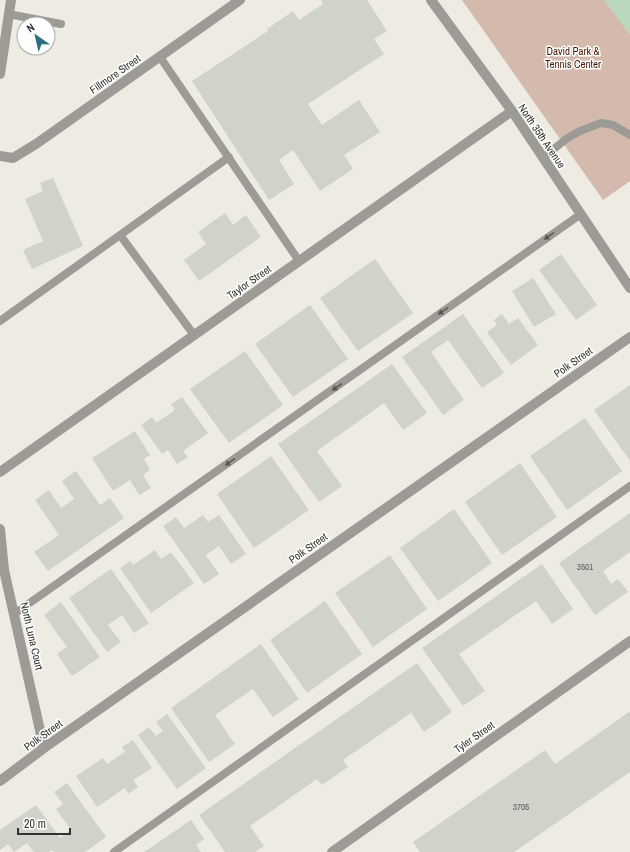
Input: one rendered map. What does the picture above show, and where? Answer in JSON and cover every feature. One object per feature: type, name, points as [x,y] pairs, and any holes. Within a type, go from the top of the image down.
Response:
[{"type":"street","points":[[0,74],[11,0]]},
{"type":"street","name":"Fillmore Street","points":[[0,156],[13,158],[36,144],[240,0]]},
{"type":"street","name":"North 35th Avenue","points":[[431,0],[512,111],[630,288]]},
{"type":"street","name":"Taylor Street","points":[[0,472],[512,111]]},
{"type":"street","name":"Polk Street","points":[[0,781],[44,748],[630,337]]},
{"type":"street","name":"North Luna Court","points":[[0,529],[4,570],[44,748]]},
{"type":"street","name":"Tyler Street","points":[[332,852],[630,642]]},
{"type":"lane","points":[[8,14],[61,24]]},
{"type":"lane","points":[[160,57],[299,261]]},
{"type":"lane","points":[[543,158],[566,139],[580,131],[601,123],[613,125],[630,135]]},
{"type":"lane","points":[[0,321],[229,157]]},
{"type":"lane","points":[[14,614],[581,214]]},
{"type":"lane","points":[[120,234],[194,335]]},
{"type":"lane","points":[[114,852],[630,486]]},
{"type":"green space","name":"David Park & Tennis Center","points":[[462,0],[630,0],[630,181],[603,200]]},
{"type":"shaded area","points":[[604,0],[630,0],[630,35]]},
{"type":"building","points":[[321,0],[367,0],[387,31],[374,39],[384,54],[308,104],[322,125],[359,100],[380,132],[344,155],[353,169],[320,191],[293,150],[279,160],[294,184],[269,200],[192,81],[268,31],[267,29],[293,11],[299,20],[323,4]]},
{"type":"building","points":[[53,178],[83,246],[32,269],[23,250],[43,241],[25,199],[43,191],[40,183]]},
{"type":"building","points":[[225,213],[233,225],[246,215],[261,237],[199,281],[184,260],[206,244],[198,232]]},
{"type":"building","points":[[561,254],[597,305],[576,320],[539,270]]},
{"type":"building","points":[[375,259],[413,313],[358,351],[320,298]]},
{"type":"building","points":[[533,278],[556,314],[534,327],[512,291]]},
{"type":"building","points":[[310,305],[348,359],[293,397],[255,344]]},
{"type":"building","points":[[463,314],[504,373],[482,388],[448,340],[431,352],[464,400],[443,415],[402,357]]},
{"type":"building","points":[[502,314],[509,324],[518,318],[538,345],[511,365],[487,332],[497,325],[494,320]]},
{"type":"building","points":[[245,351],[283,405],[229,443],[190,389]]},
{"type":"building","points":[[392,364],[427,413],[403,430],[384,403],[317,451],[342,486],[319,502],[278,444]]},
{"type":"building","points":[[630,385],[630,461],[594,410]]},
{"type":"building","points":[[182,397],[208,433],[183,451],[188,457],[177,464],[168,450],[162,454],[141,425],[152,417],[156,423],[175,410],[171,404]]},
{"type":"building","points":[[585,418],[622,471],[567,510],[530,456]]},
{"type":"building","points":[[135,431],[150,455],[144,459],[150,470],[143,475],[151,488],[139,495],[130,480],[113,491],[92,458]]},
{"type":"building","points":[[271,456],[309,510],[254,548],[217,494]]},
{"type":"building","points":[[520,463],[557,517],[502,555],[465,502]]},
{"type":"building","points":[[76,471],[100,505],[110,498],[124,518],[48,571],[34,552],[59,535],[35,500],[49,490],[61,508],[74,499],[62,481]]},
{"type":"building","points":[[454,509],[492,563],[438,601],[400,548]]},
{"type":"building","points":[[630,513],[630,552],[603,571],[611,584],[618,579],[628,592],[595,615],[559,563]]},
{"type":"building","points":[[203,515],[208,522],[219,515],[246,554],[231,564],[219,546],[206,555],[219,574],[204,584],[163,526],[176,517],[184,528]]},
{"type":"building","points":[[155,550],[161,559],[171,552],[194,583],[151,613],[120,568],[130,561],[133,565]]},
{"type":"building","points":[[390,555],[427,609],[373,647],[335,593]]},
{"type":"building","points":[[542,564],[573,609],[552,624],[536,601],[459,654],[485,691],[463,706],[422,648]]},
{"type":"building","points":[[111,569],[149,623],[134,633],[122,615],[108,625],[121,642],[107,652],[69,598]]},
{"type":"building","points":[[325,601],[362,654],[307,693],[270,640]]},
{"type":"building","points":[[61,602],[100,657],[72,676],[57,654],[67,647],[44,615]]},
{"type":"building","points":[[261,644],[299,699],[273,717],[253,689],[215,715],[235,744],[209,762],[171,708]]},
{"type":"building","points":[[417,663],[452,712],[424,732],[411,713],[343,760],[348,767],[322,785],[317,779],[250,826],[264,846],[255,852],[225,852],[199,815]]},
{"type":"building","points":[[629,712],[630,772],[514,852],[420,852],[413,842],[545,750],[555,764]]},
{"type":"building","points":[[167,714],[206,768],[177,789],[138,735],[149,727],[156,736],[163,731],[156,722]]},
{"type":"building","points":[[133,740],[152,768],[133,780],[138,787],[128,794],[125,788],[97,807],[76,776],[103,758],[107,764],[125,752],[122,747]]},
{"type":"building","points":[[67,783],[106,837],[85,852],[54,852],[52,850],[49,852],[34,852],[27,843],[14,852],[8,844],[0,850],[0,830],[36,805],[60,838],[71,830],[56,809],[63,804],[54,792]]},
{"type":"building","points":[[191,820],[204,839],[196,845],[201,852],[144,852]]}]
